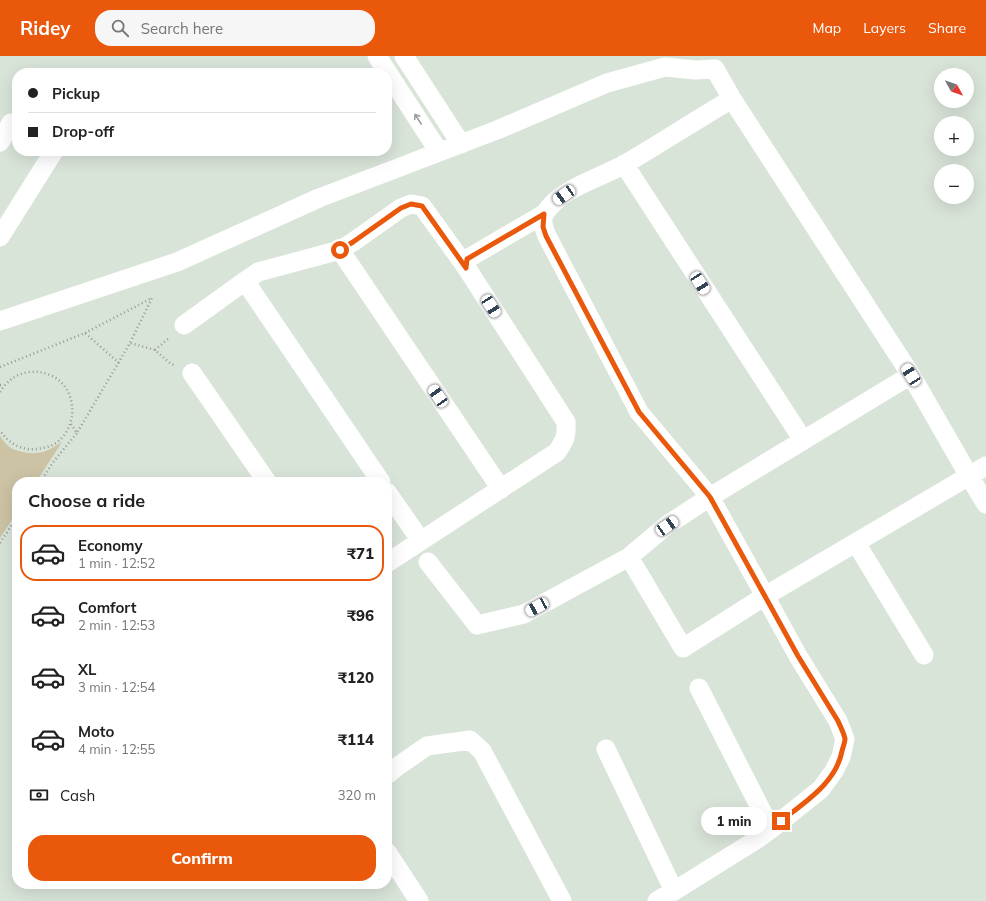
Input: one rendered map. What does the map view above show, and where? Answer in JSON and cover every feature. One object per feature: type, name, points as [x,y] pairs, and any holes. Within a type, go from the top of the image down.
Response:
[{"type":"street","points":[[377,56],[385,68]]},
{"type":"street","points":[[404,56],[461,144]]},
{"type":"street","points":[[697,56],[715,69],[732,98],[911,375],[986,504]]},
{"type":"street","points":[[0,321],[177,262],[319,198],[497,130],[607,83],[665,67],[695,70],[715,69]]},
{"type":"street","points":[[392,79],[439,152]]},
{"type":"street","points":[[466,268],[467,259],[544,214],[554,202],[575,188],[624,164],[732,98]]},
{"type":"street","points":[[0,142],[11,123]]},
{"type":"street","points":[[0,237],[51,156]]},
{"type":"street","points":[[624,164],[803,440]]},
{"type":"street","points":[[184,325],[258,272],[340,250],[401,208],[411,204],[422,206],[466,268],[566,422],[566,433],[564,442],[557,452],[392,560]]},
{"type":"street","points":[[544,214],[543,227],[546,236],[639,412],[710,497],[798,656],[838,721],[845,739],[841,757],[834,771],[821,788],[756,840],[657,901]]},
{"type":"street","points":[[340,250],[501,489]]},
{"type":"street","points":[[245,281],[378,477]]},
{"type":"street","points":[[192,373],[264,477]]},
{"type":"street","points":[[428,562],[477,625],[524,614],[629,557],[667,526],[710,497],[911,375]]},
{"type":"street","points":[[629,557],[683,648],[765,596],[986,466]]},
{"type":"street","points":[[392,499],[420,541]]},
{"type":"street","points":[[856,543],[924,655]]},
{"type":"street","points":[[699,688],[771,829]]},
{"type":"street","points":[[392,771],[427,746],[470,740],[482,751],[562,901]]},
{"type":"street","points":[[606,750],[674,891]]},
{"type":"street","points":[[392,860],[419,901]]},
{"type":"path","points":[[0,367],[85,333],[152,298],[119,363],[76,433],[43,477]]},
{"type":"path","points":[[85,333],[119,363]]},
{"type":"path","points":[[130,343],[155,350],[171,364],[186,365],[192,373]]},
{"type":"path","points":[[0,392],[4,385],[12,378],[22,373],[33,371],[44,373],[54,377],[62,383],[72,402],[73,413],[71,424],[65,434],[56,443],[44,448],[32,450],[20,447],[9,441],[0,430]]},
{"type":"path","points":[[71,424],[76,433]]},
{"type":"path","points":[[0,543],[12,525]]},
{"type":"shaded area","points":[[0,436],[11,448],[30,453],[46,451],[62,442],[39,477],[12,477],[12,520],[0,538]]},
{"type":"route","points":[[340,250],[401,208],[411,204],[422,206],[466,268],[467,259],[544,214],[543,227],[546,236],[639,412],[710,497],[798,656],[838,721],[845,739],[841,757],[834,771],[821,788],[781,821]]}]
